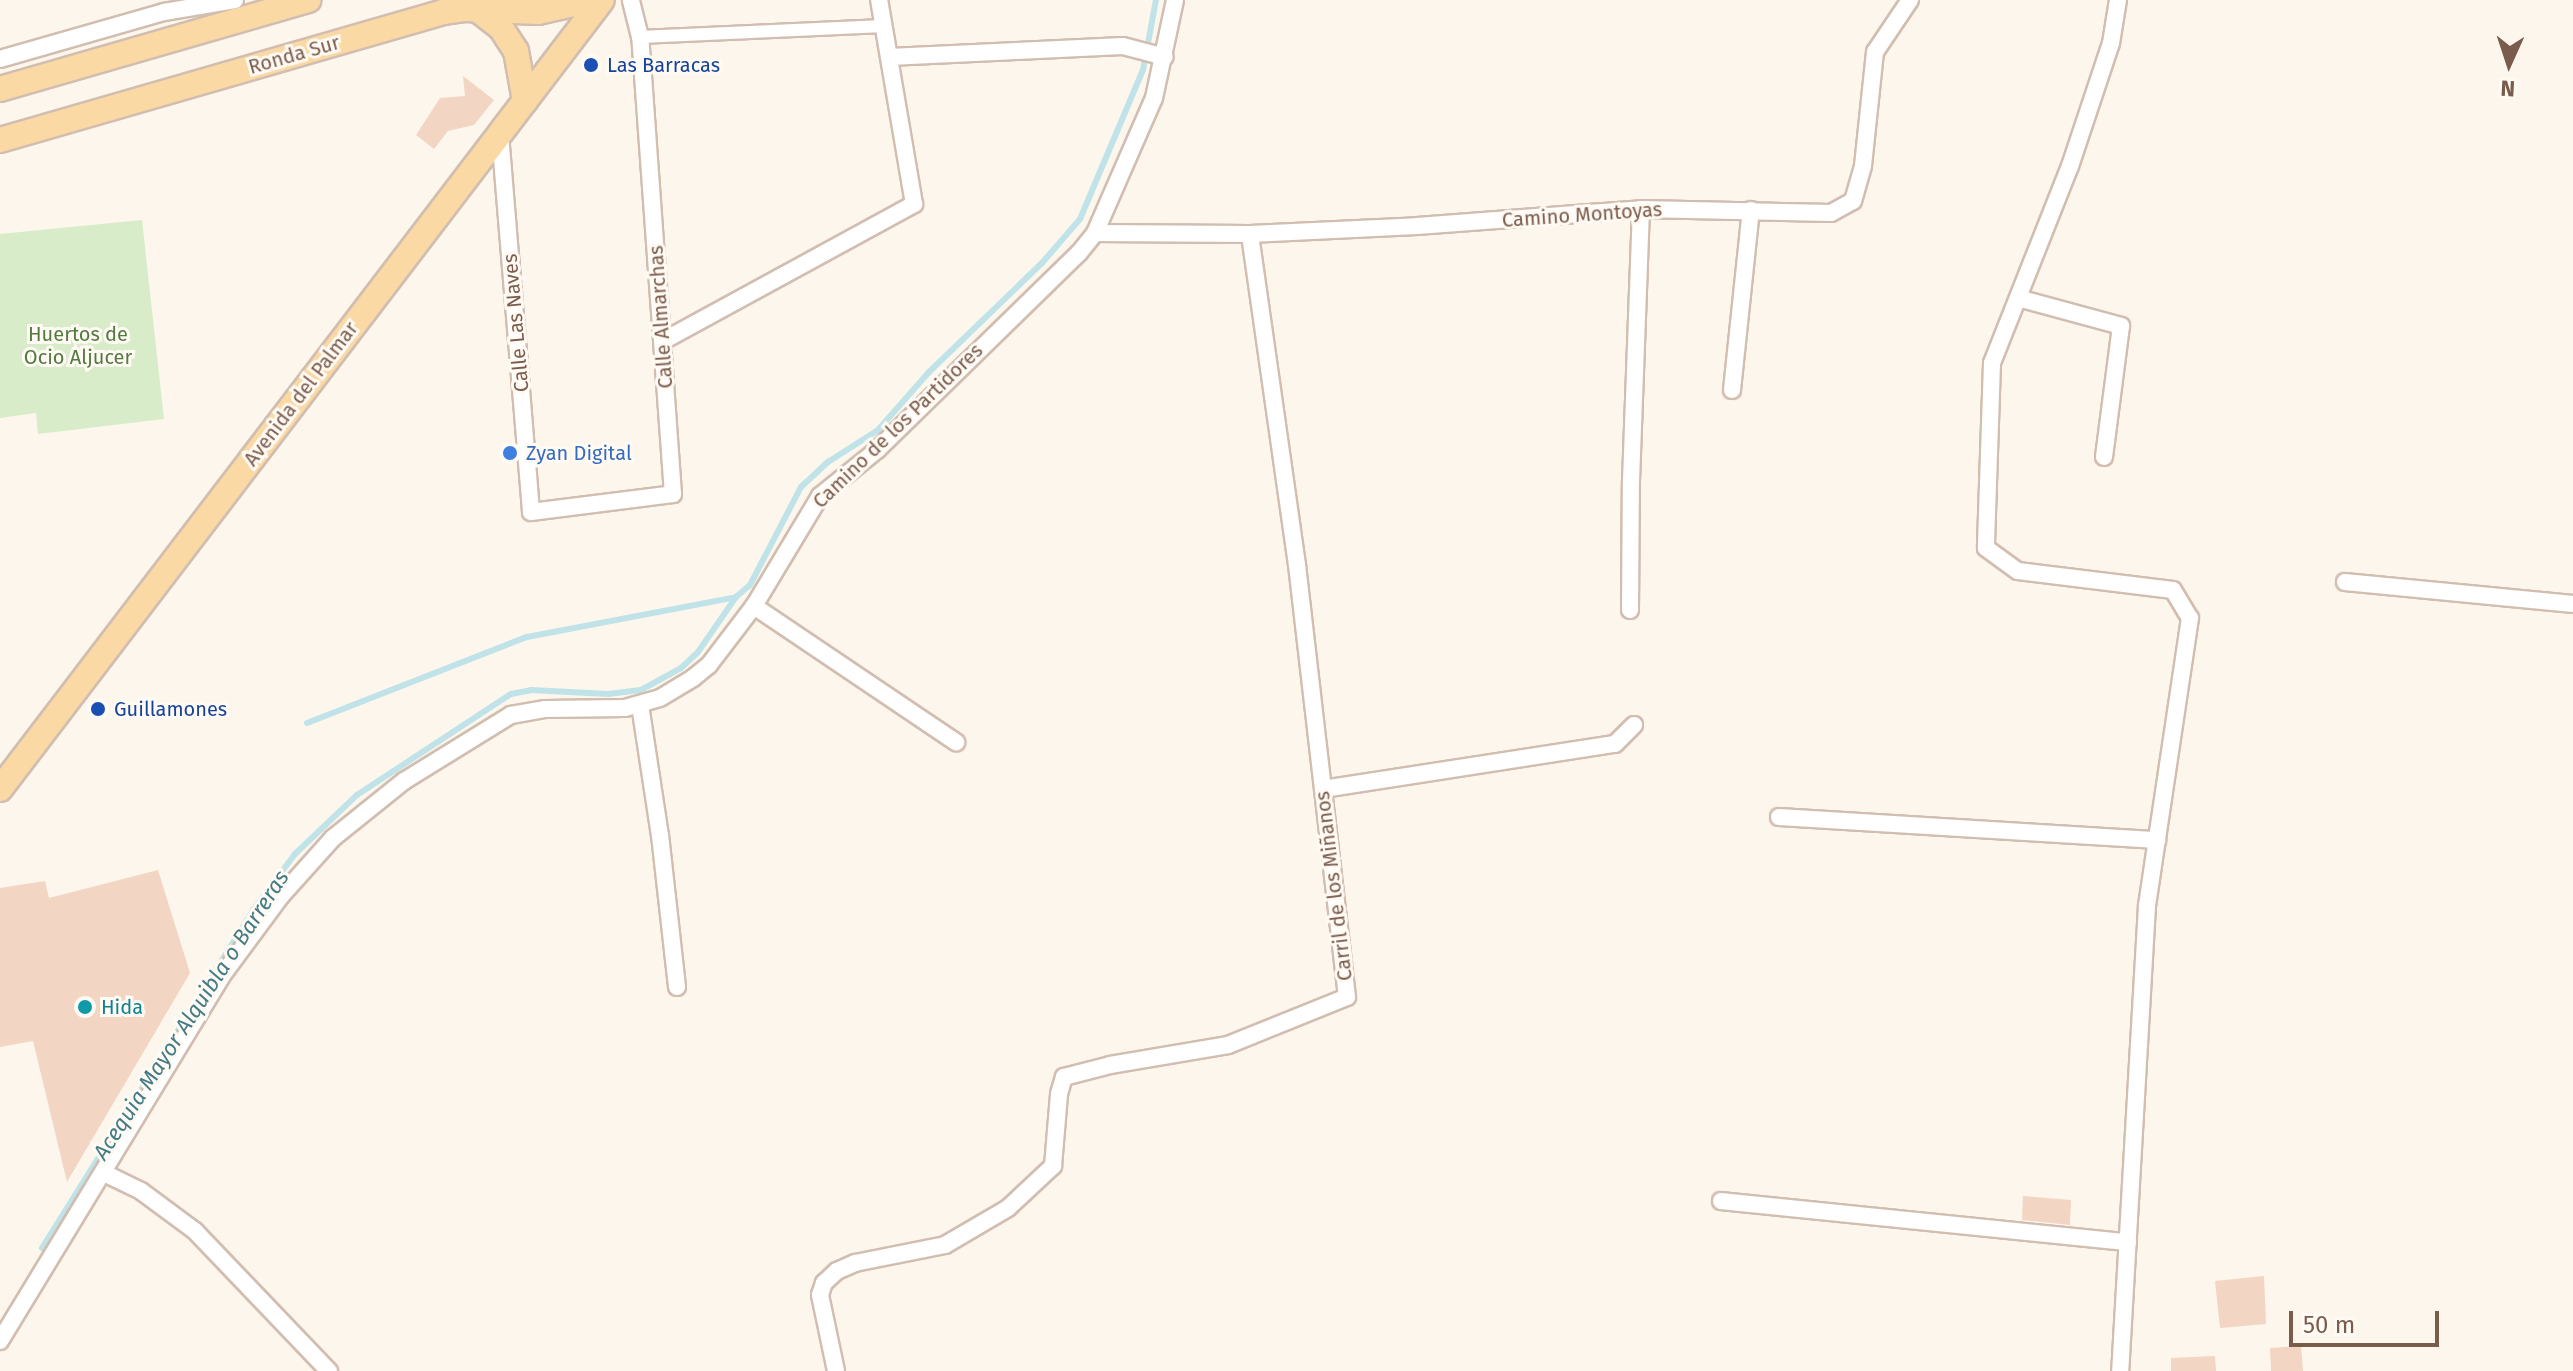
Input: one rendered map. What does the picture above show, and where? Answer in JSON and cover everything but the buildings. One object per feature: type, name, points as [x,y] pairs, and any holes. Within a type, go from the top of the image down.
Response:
[{"type":"main road","points":[[0,89],[308,0]]},
{"type":"main road","points":[[313,49],[346,28],[435,0]]},
{"type":"main road","name":"Ronda Sur","points":[[0,140],[443,12],[476,9],[538,12],[592,0]]},
{"type":"main road","name":"Avenida del Palmar","points":[[0,789],[602,0]]},
{"type":"main road","points":[[476,9],[501,28],[516,51],[525,101]]},
{"type":"street","points":[[0,59],[164,12],[235,0]]},
{"type":"street","name":"Calle Almarchas","points":[[531,512],[673,494],[640,37],[631,0]]},
{"type":"street","points":[[663,341],[914,204],[879,0]]},
{"type":"street","name":"Camino de los Partidores","points":[[0,1341],[240,949],[297,876],[353,820],[404,781],[511,715],[545,709],[609,709],[640,705],[677,689],[709,665],[754,606],[820,496],[877,450],[1095,233],[1154,98],[1175,0]]},
{"type":"street","name":"Camino Montoyas","points":[[1095,233],[1250,234],[1417,226],[1641,209],[1831,213],[1853,201],[1863,166],[1875,52],[1910,0]]},
{"type":"street","points":[[2118,0],[2111,43],[2070,166],[1992,363],[1986,548],[2018,571],[2173,590],[2190,618],[2147,906],[2120,1371]]},
{"type":"street","points":[[640,37],[884,26]]},
{"type":"street","points":[[889,57],[1123,46],[1165,57]]},
{"type":"street","name":"Calle Las Naves","points":[[500,134],[531,512]]},
{"type":"street","points":[[1630,610],[1631,466],[1641,209]]},
{"type":"street","points":[[1732,390],[1751,210]]},
{"type":"street","name":"Carril de los Miñanos","points":[[836,1371],[820,1295],[824,1283],[837,1271],[855,1263],[945,1245],[1008,1208],[1053,1166],[1059,1094],[1064,1077],[1110,1065],[1228,1045],[1347,997],[1269,350],[1250,234]]},
{"type":"street","points":[[2018,298],[2121,326],[2104,457]]},
{"type":"street","points":[[2345,582],[2573,604]]},
{"type":"street","points":[[754,606],[956,742]]},
{"type":"street","points":[[640,705],[660,835],[677,987]]},
{"type":"street","points":[[1323,789],[1615,744],[1634,725]]},
{"type":"street","points":[[1779,817],[2157,840]]},
{"type":"street","points":[[104,1173],[141,1191],[195,1231],[329,1371]]},
{"type":"street","points":[[1721,1201],[2128,1242]]},
{"type":"green space","name":"Huertos de Ocio Aljucer","points":[[142,220],[164,419],[38,434],[36,413],[0,418],[0,234]]},
{"type":"waterway","name":"Acequia Mayor Alquibla o Barreras","points":[[42,1248],[253,910],[295,854],[357,795],[511,694],[531,690],[608,694],[641,690],[681,668],[698,652],[736,597],[750,585],[801,487],[828,462],[878,430],[928,373],[1042,263],[1080,219],[1143,70],[1156,0]]},
{"type":"waterway","points":[[307,723],[527,637],[736,597]]},
{"type":"place","name":"Las Barracas","points":[[591,65]]},
{"type":"place","name":"Zyan Digital","points":[[510,453]]},
{"type":"place","name":"Guillamones","points":[[98,709]]},
{"type":"place","name":"Hida","points":[[85,1007]]}]
